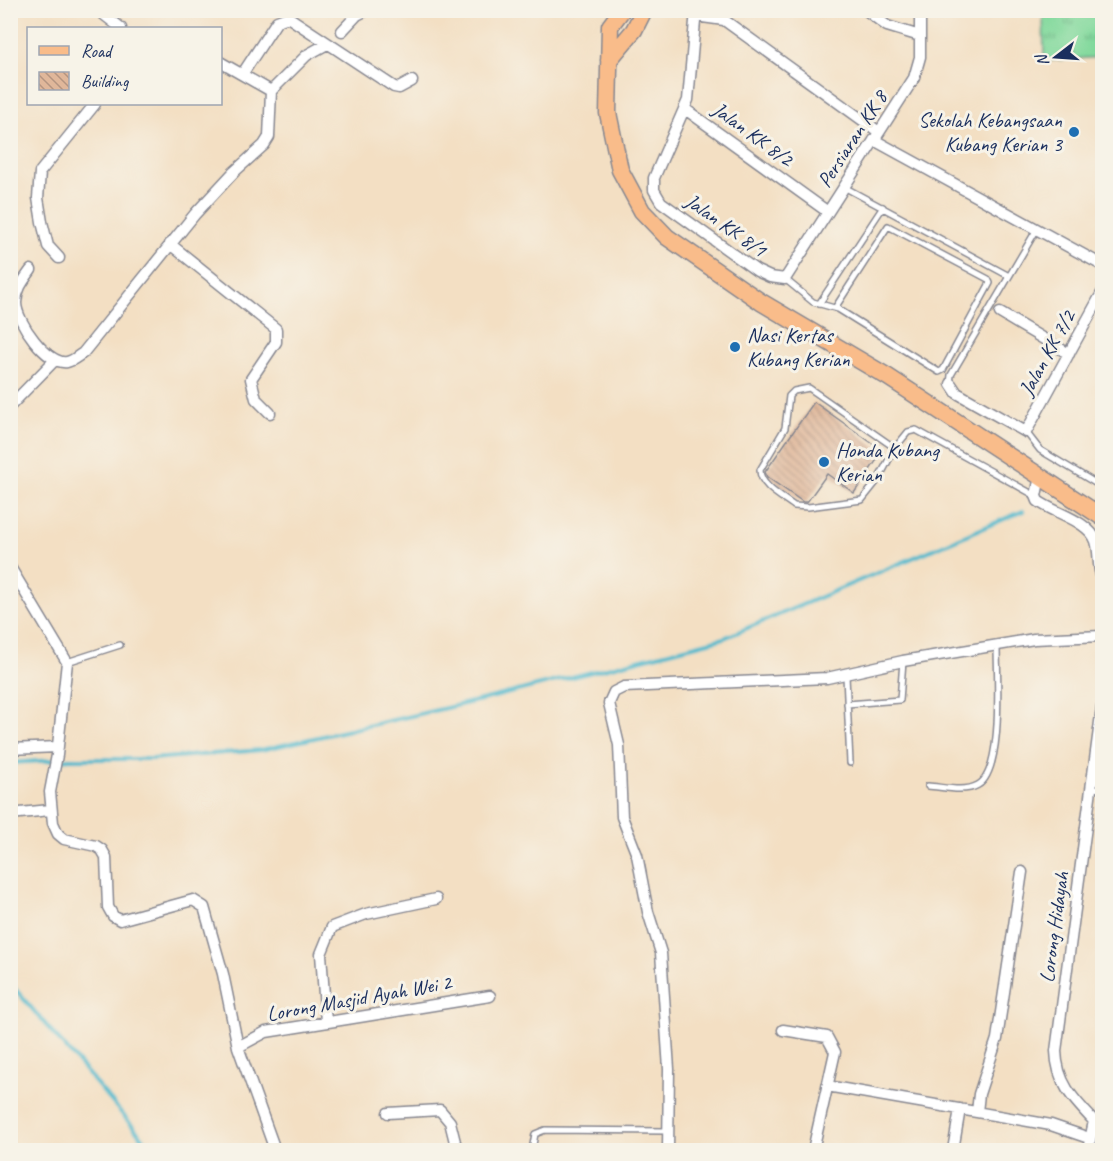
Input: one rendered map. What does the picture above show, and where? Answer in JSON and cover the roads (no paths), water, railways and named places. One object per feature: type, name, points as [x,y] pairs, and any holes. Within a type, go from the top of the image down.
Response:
[{"type":"main road","points":[[622,10],[610,26],[608,113],[620,170],[642,211],[667,237],[761,302],[888,377],[1102,517]]},
{"type":"main road","points":[[609,60],[634,30],[644,10]]},
{"type":"street","points":[[98,10],[120,27]]},
{"type":"street","points":[[342,31],[357,15],[367,10]]},
{"type":"street","points":[[866,10],[887,26],[920,36]]},
{"type":"street","name":"Persiaran KK 8","points":[[785,279],[914,78],[920,57],[920,10]]},
{"type":"street","points":[[685,109],[695,13],[724,20],[876,136],[1102,265]]},
{"type":"street","points":[[243,73],[277,21],[283,18],[294,18],[327,44],[336,46],[394,87],[399,88],[412,81]]},
{"type":"street","points":[[31,270],[18,289],[17,314],[22,324],[55,360],[66,362],[83,353],[171,244],[234,171],[264,145],[269,137],[271,91],[307,55],[327,44]]},
{"type":"street","points":[[222,63],[271,91]]},
{"type":"street","points":[[59,258],[48,246],[42,222],[38,198],[40,172],[94,105]]},
{"type":"street","name":"Jalan KK 8/1","points":[[685,109],[654,178],[654,190],[661,202],[756,271],[770,277],[785,279]]},
{"type":"street","name":"Jalan KK 8/2","points":[[685,109],[828,212]]},
{"type":"street","points":[[171,244],[276,329],[276,342],[251,380],[256,399],[270,413]]},
{"type":"street","name":"Jalan KK 7/2","points":[[1026,432],[1102,293]]},
{"type":"street","points":[[1000,314],[1069,354]]},
{"type":"street","points":[[10,406],[55,360]]},
{"type":"street","points":[[951,384],[957,393],[1026,432]]},
{"type":"street","points":[[1040,476],[1036,496],[1044,506],[1085,527],[1095,538],[1097,564],[1102,578]]},
{"type":"street","points":[[10,567],[67,662],[50,810],[58,834],[64,839],[96,846],[102,850],[106,857],[108,907],[113,916],[120,920],[193,900],[204,907],[223,974],[238,1047],[275,1150]]},
{"type":"street","points":[[668,1150],[669,1069],[661,953],[648,912],[637,855],[622,817],[619,745],[609,703],[614,692],[624,687],[846,676],[903,662],[1034,639],[1102,636]]},
{"type":"street","name":"Lorong Hidayah","points":[[1088,1150],[1089,1138],[1098,1119],[1062,1083],[1057,1068],[1056,1051],[1098,789],[1102,707]]},
{"type":"street","points":[[10,749],[57,751]]},
{"type":"street","points":[[10,814],[50,810]]},
{"type":"street","points":[[977,1112],[979,1094],[997,1039],[1022,872]]},
{"type":"street","points":[[326,1022],[321,954],[332,927],[366,914],[436,900]]},
{"type":"street","name":"Lorong Masjid Ayah Wei 2","points":[[238,1047],[266,1032],[490,996]]},
{"type":"street","points":[[783,1030],[818,1034],[827,1037],[832,1044],[834,1052],[828,1086],[813,1150]]},
{"type":"street","points":[[828,1086],[1066,1128],[1089,1138]]},
{"type":"street","points":[[953,1150],[960,1109]]},
{"type":"street","points":[[388,1113],[440,1110],[450,1122],[457,1150]]},
{"type":"lane","points":[[844,187],[1009,276]]},
{"type":"lane","points":[[819,304],[883,207]]},
{"type":"lane","points":[[785,279],[813,302],[835,308],[939,372],[943,370],[990,283],[988,279],[888,226],[835,308]]},
{"type":"lane","points":[[951,384],[951,375],[1037,229]]},
{"type":"lane","points":[[896,448],[809,388],[801,389],[789,396],[785,428],[760,470],[760,475],[762,482],[794,506],[854,503],[868,496],[896,448],[908,432],[916,430],[1036,496]]},
{"type":"lane","points":[[1026,432],[1040,450],[1102,487]]},
{"type":"lane","points":[[67,662],[120,645]]},
{"type":"lane","points":[[928,786],[971,788],[986,779],[991,772],[997,731],[997,646]]},
{"type":"lane","points":[[847,704],[900,700],[903,662]]},
{"type":"lane","points":[[846,676],[850,763]]},
{"type":"lane","points":[[532,1150],[535,1134],[544,1130],[669,1131]]},
{"type":"waterway","points":[[10,763],[70,759],[152,759],[261,750],[490,698],[724,638],[1023,511]]},
{"type":"waterway","points":[[10,983],[153,1150]]},
{"type":"place","name":"Sekolah Kebangsaan Kubang Kerian 3","points":[[1074,132]]},
{"type":"place","name":"Nasi Kertas Kubang Kerian","points":[[735,347]]},
{"type":"place","name":"Honda Kubang Kerian","points":[[824,462]]}]
